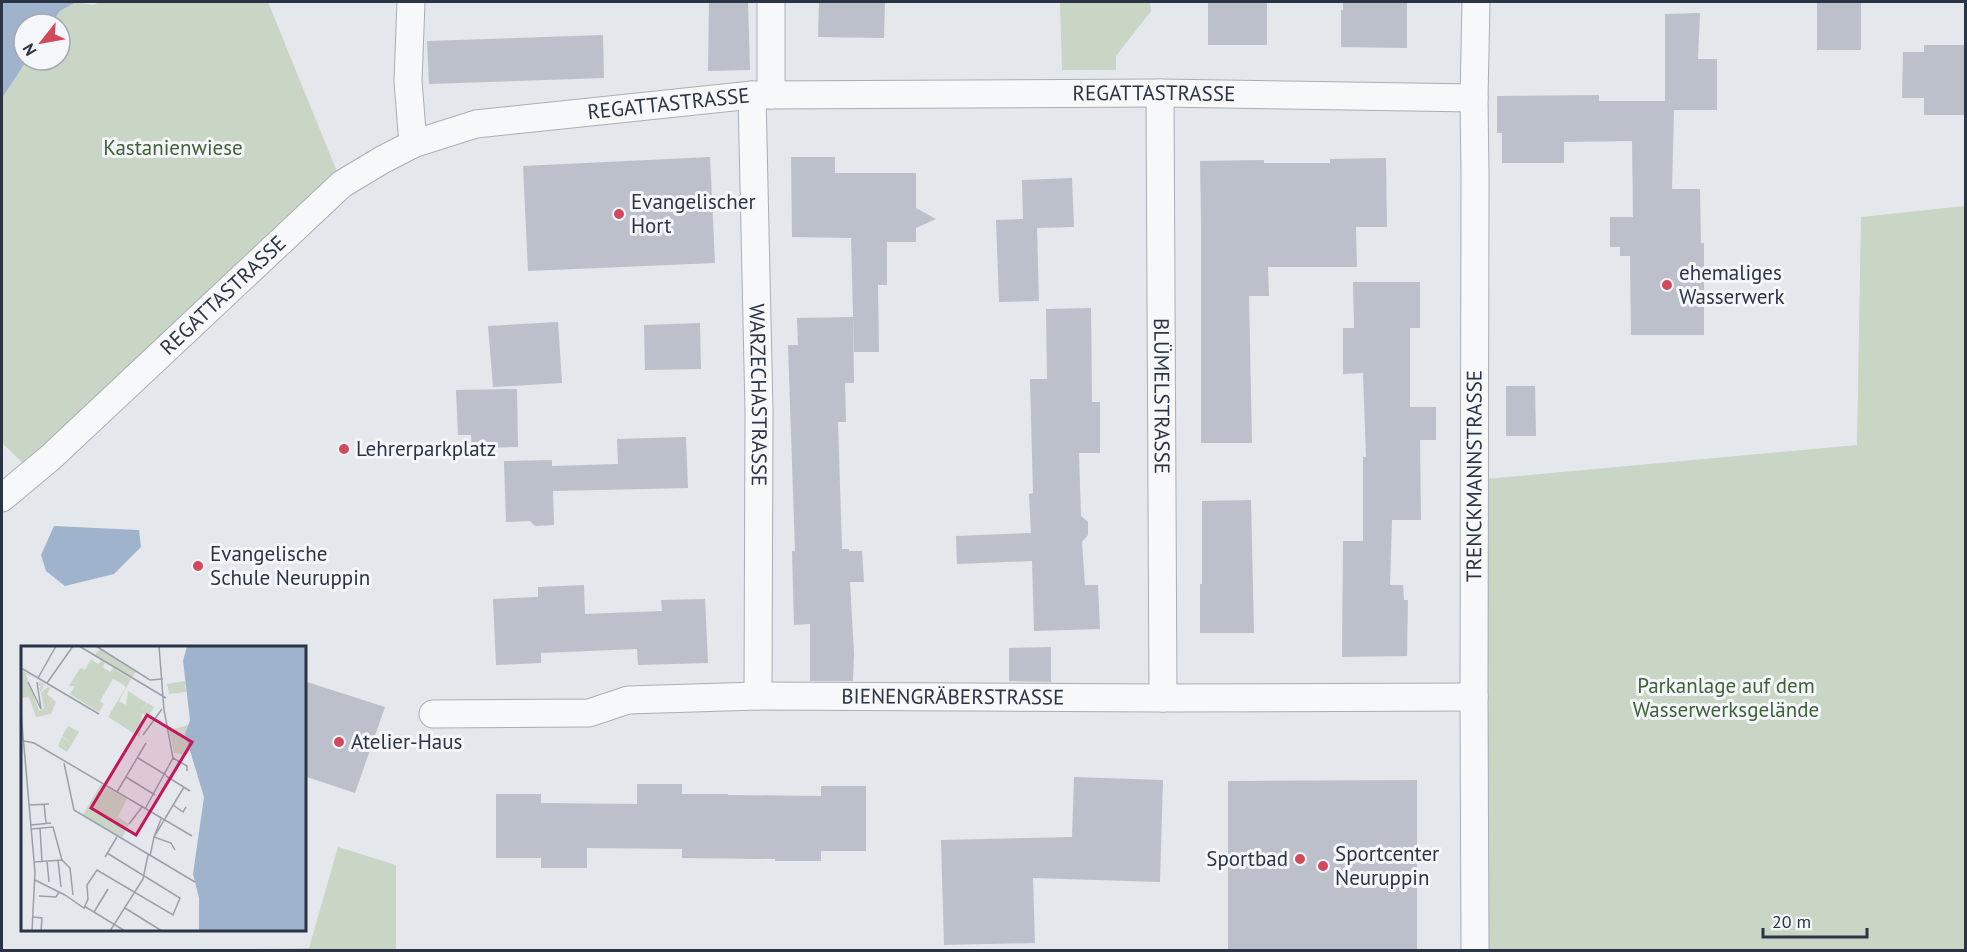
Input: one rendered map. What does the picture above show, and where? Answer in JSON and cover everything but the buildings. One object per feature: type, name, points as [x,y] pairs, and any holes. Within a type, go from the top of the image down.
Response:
[{"type":"street","points":[[411,2],[408,81],[413,144]]},
{"type":"street","name":"WARZECHASTRASSE","points":[[758,696],[761,95],[771,2]]},
{"type":"street","name":"TRENCKMANNSTRASSE","points":[[1475,951],[1474,98],[1476,2]]},
{"type":"street","name":"REGATTASTRASSE","points":[[2,498],[51,457],[342,184],[413,144],[476,124],[761,95],[1161,93],[1474,98]]},
{"type":"street","name":"BLÜMELSTRASSE","points":[[1161,93],[1163,698]]},
{"type":"street","name":"BIENENGRÄBERSTRASSE","points":[[433,714],[589,713],[628,700],[758,696],[1474,697]]},
{"type":"green space","name":"Kastanienwiese","points":[[76,2],[93,5],[100,2],[268,2],[342,184],[32,472],[2,443],[2,98],[19,72],[72,72],[72,12],[60,11]]},
{"type":"green space","points":[[1060,2],[1150,2],[1151,11],[1116,56],[1116,70],[1062,70]]},
{"type":"green space","name":"Parkanlage auf dem Wasserwerksgelände","points":[[1965,206],[1965,950],[1489,950],[1485,479],[1857,445],[1861,217]]},
{"type":"green space","points":[[338,847],[396,865],[396,950],[188,950],[309,948]]},
{"type":"water","points":[[2,2],[76,2],[59,12],[12,12],[12,72],[19,72],[2,98]]},
{"type":"water","points":[[54,526],[139,530],[141,547],[114,574],[65,586],[46,571],[41,555]]},
{"type":"place","name":"Evangelischer Hort","points":[[619,214]]},
{"type":"place","name":"ehemaliges Wasserwerk","points":[[1667,285]]},
{"type":"place","name":"Lehrerparkplatz","points":[[344,449]]},
{"type":"place","name":"Evangelische Schule Neuruppin","points":[[198,566]]},
{"type":"place","name":"Atelier-Haus","points":[[339,742]]},
{"type":"place","name":"Sportbad","points":[[1300,859]]},
{"type":"place","name":"Sportcenter Neuruppin","points":[[1323,866]]}]
